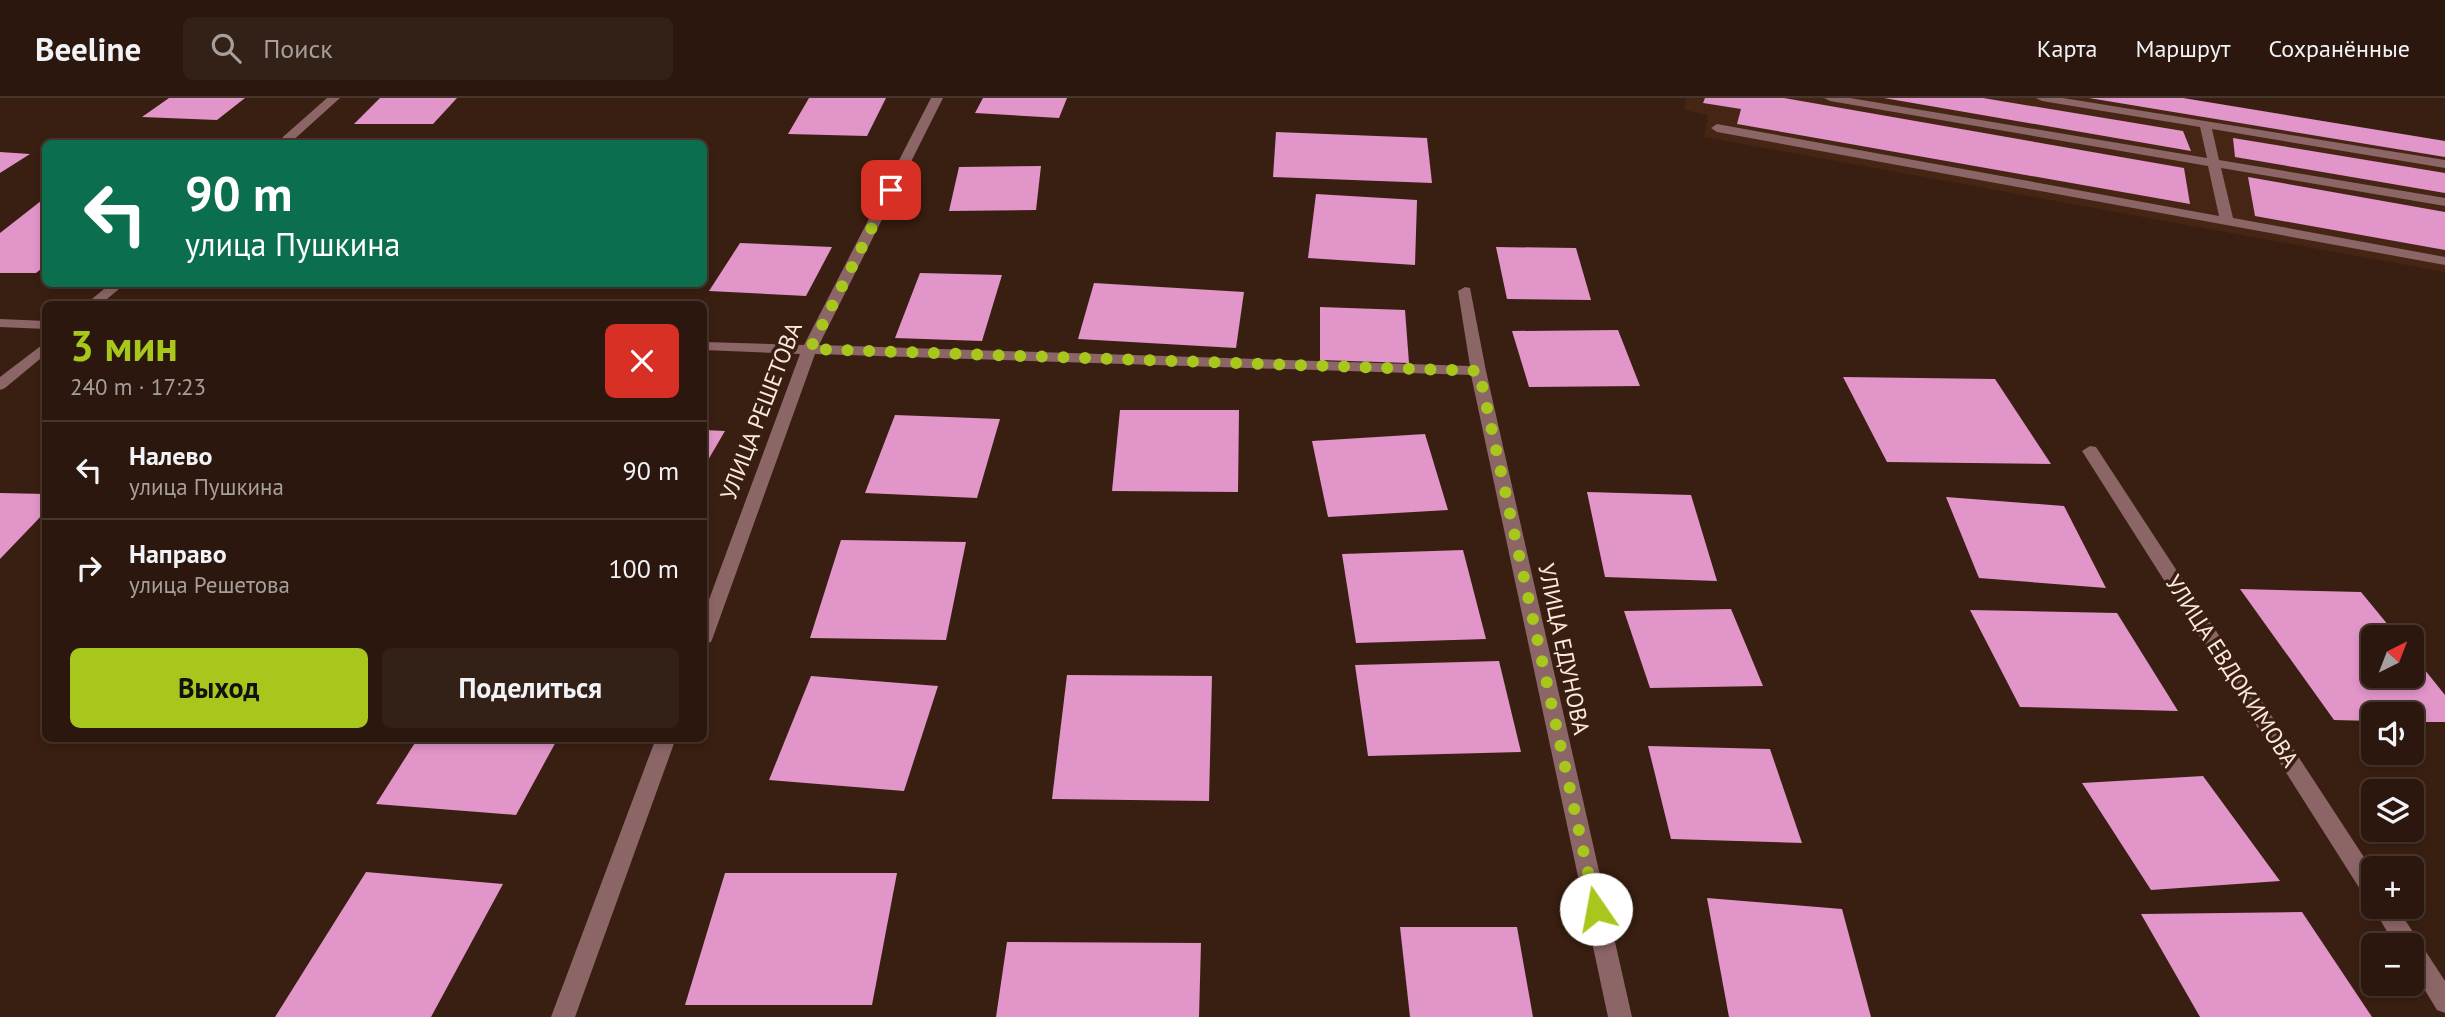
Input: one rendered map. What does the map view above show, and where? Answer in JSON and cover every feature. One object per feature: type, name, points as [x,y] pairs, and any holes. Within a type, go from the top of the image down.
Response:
[{"type":"street","points":[[286,140],[334,98]]},
{"type":"street","name":"УЛИЦА РЕШЕТОВА","points":[[707,629],[810,349],[937,98]]},
{"type":"street","points":[[1830,98],[2445,202]]},
{"type":"street","points":[[2042,98],[2445,164]]},
{"type":"street","points":[[2205,124],[2228,221]]},
{"type":"street","points":[[1717,128],[2445,261]]},
{"type":"street","points":[[97,301],[114,287]]},
{"type":"street","name":"УЛИЦА ЕДУНОВА","points":[[1465,291],[1479,371],[1620,1017]]},
{"type":"street","points":[[0,323],[42,325]]},
{"type":"street","points":[[707,346],[1479,371]]},
{"type":"street","points":[[0,385],[42,349]]},
{"type":"street","name":"УЛИЦА ЕВДОКИМОВА","points":[[2090,451],[2361,871]]},
{"type":"street","points":[[563,1017],[665,742]]},
{"type":"street","points":[[2424,969],[2445,1002]]},
{"type":"shaded area","points":[[1686,98],[2183,98],[2445,141],[2445,272],[1704,137],[1708,115],[1684,110]]},
{"type":"building","points":[[169,98],[245,98],[217,120],[142,117]]},
{"type":"building","points":[[380,98],[457,98],[433,124],[354,124]]},
{"type":"building","points":[[809,98],[886,98],[867,136],[788,134]]},
{"type":"building","points":[[983,98],[1067,98],[1059,118],[975,113]]},
{"type":"building","points":[[1705,98],[1784,98],[2184,168],[2190,204],[1737,124],[1741,109],[1703,103]]},
{"type":"building","points":[[1884,98],[1983,98],[2183,131],[2191,151]]},
{"type":"building","points":[[2089,98],[2183,98],[2445,141],[2445,157]]},
{"type":"building","points":[[1276,132],[1427,138],[1432,183],[1273,177]]},
{"type":"building","points":[[2233,138],[2445,173],[2445,193],[2235,157]]},
{"type":"building","points":[[0,152],[30,154],[0,173]]},
{"type":"building","points":[[1041,166],[1036,210],[949,211],[959,167]]},
{"type":"building","points":[[2248,177],[2445,212],[2445,250],[2255,216]]},
{"type":"building","points":[[1316,194],[1417,200],[1415,265],[1308,258]]},
{"type":"building","points":[[42,200],[42,268],[36,273],[0,273],[0,233]]},
{"type":"building","points":[[740,243],[832,247],[806,296],[709,291]]},
{"type":"building","points":[[1496,247],[1576,248],[1591,300],[1507,299]]},
{"type":"building","points":[[920,273],[1002,275],[982,341],[895,338]]},
{"type":"building","points":[[1094,283],[1244,292],[1236,348],[1078,339]]},
{"type":"building","points":[[1320,307],[1405,310],[1409,363],[1320,360]]},
{"type":"building","points":[[1618,330],[1640,386],[1529,387],[1512,331]]},
{"type":"building","points":[[1843,377],[1995,379],[2051,464],[1887,462]]},
{"type":"building","points":[[1120,410],[1239,410],[1238,492],[1112,491]]},
{"type":"building","points":[[895,415],[1000,419],[977,498],[865,493]]},
{"type":"building","points":[[707,430],[725,431],[707,462]]},
{"type":"building","points":[[1425,434],[1448,510],[1328,517],[1312,441]]},
{"type":"building","points":[[1587,492],[1691,495],[1717,581],[1605,577]]},
{"type":"building","points":[[0,493],[42,494],[42,515],[0,559]]},
{"type":"building","points":[[1946,497],[2064,506],[2106,588],[1979,578]]},
{"type":"building","points":[[841,540],[966,542],[946,640],[810,638]]},
{"type":"building","points":[[1463,550],[1486,639],[1356,643],[1342,554]]},
{"type":"building","points":[[2240,589],[2361,592],[2388,625],[2361,625],[2361,688],[2424,688],[2424,669],[2445,695],[2445,722],[2424,722],[2424,702],[2361,702],[2361,721],[2334,720]]},
{"type":"building","points":[[1731,609],[1763,686],[1650,688],[1624,611]]},
{"type":"building","points":[[1970,610],[2117,613],[2178,711],[2020,707]]},
{"type":"building","points":[[1499,661],[1521,752],[1368,756],[1355,665]]},
{"type":"building","points":[[1067,675],[1212,676],[1209,801],[1052,799]]},
{"type":"building","points":[[811,676],[938,686],[904,791],[769,780]]},
{"type":"building","points":[[415,742],[556,742],[516,815],[376,804]]},
{"type":"building","points":[[1648,746],[1770,749],[1802,843],[1671,839]]},
{"type":"building","points":[[2203,776],[2280,881],[2151,890],[2082,783]]},
{"type":"building","points":[[366,872],[503,884],[431,1017],[275,1017]]},
{"type":"building","points":[[725,873],[897,873],[872,1005],[685,1005]]},
{"type":"building","points":[[1707,898],[1842,909],[1871,1017],[1729,1017]]},
{"type":"building","points":[[2302,912],[2372,1017],[2200,1017],[2141,914]]},
{"type":"building","points":[[1400,927],[1517,927],[1533,1017],[1410,1017]]},
{"type":"building","points":[[1007,942],[1201,943],[1199,1017],[996,1017]]},
{"type":"route","points":[[891,190],[810,349],[1479,371],[1596,909]]}]
